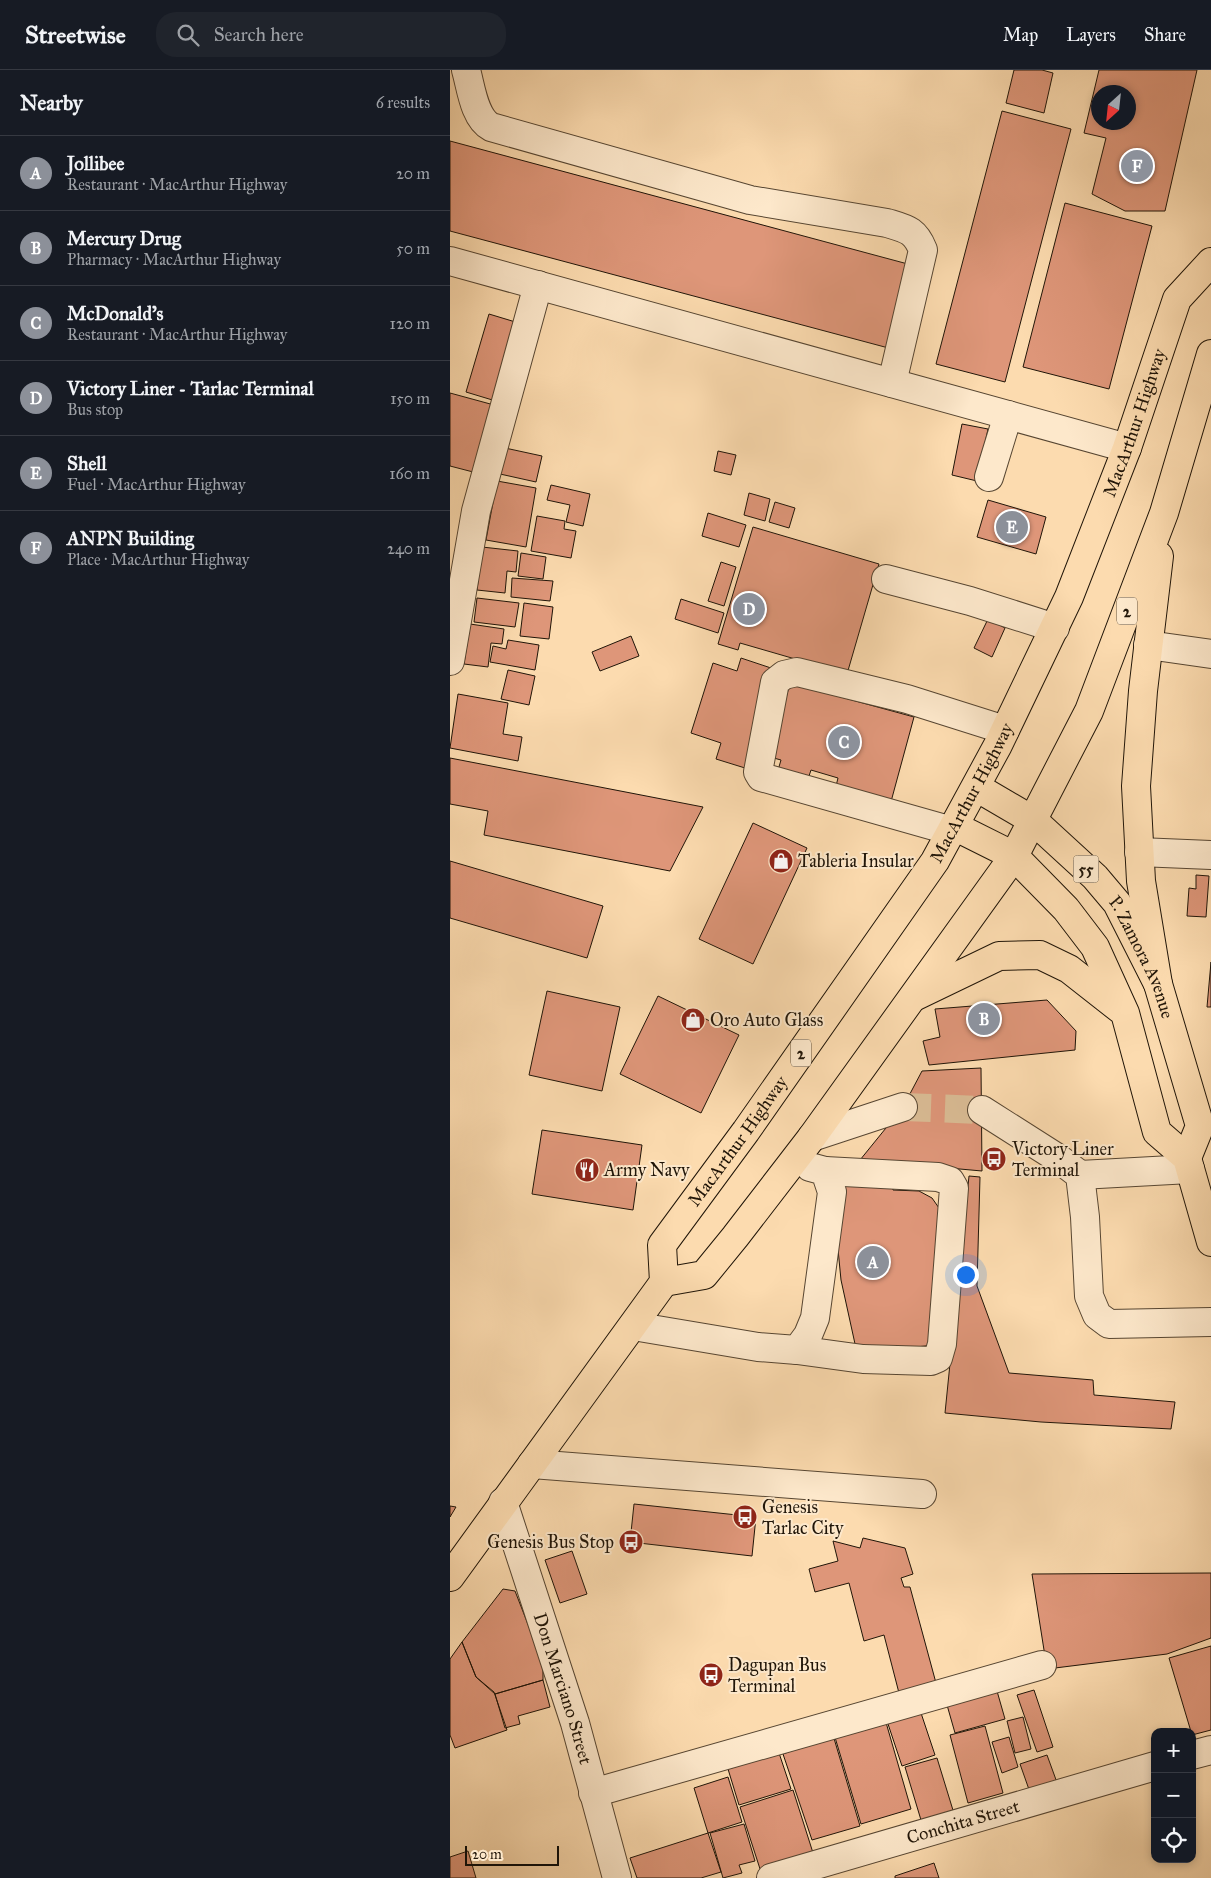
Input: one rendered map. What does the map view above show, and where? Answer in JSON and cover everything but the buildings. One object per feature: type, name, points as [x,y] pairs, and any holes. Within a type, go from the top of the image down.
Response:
[{"type":"highway","name":"MacArthur Highway","points":[[664,1282],[662,1244],[746,1131],[920,884],[976,787],[1055,628],[1127,448],[1177,299],[1211,262]]},
{"type":"highway","name":"2","points":[[664,1282],[704,1275],[812,1137],[1014,856],[1034,821],[1089,712],[1164,513],[1211,354]]},
{"type":"highway","points":[[1158,984],[1141,881],[1136,786],[1148,645],[1164,513]]},
{"type":"highway","name":"P. Zamora Avenue","points":[[953,828],[1014,856],[1066,909],[1095,948],[1125,1012],[1157,1132],[1189,1163],[1200,1126],[1158,984],[1117,903],[1095,877],[1034,821],[976,787]]},
{"type":"highway","points":[[913,998],[998,956],[1040,955],[1069,969],[1125,1012]]},
{"type":"highway","points":[[1189,1163],[1211,1240]]},
{"type":"highway","points":[[450,1577],[664,1282]]},
{"type":"street","points":[[466,70],[478,111],[483,122],[491,127],[750,200],[887,223],[907,229],[918,238],[923,250],[892,383]]},
{"type":"street","points":[[450,261],[1127,448]]},
{"type":"street","points":[[450,660],[476,512],[538,285]]},
{"type":"street","points":[[989,477],[1008,415]]},
{"type":"street","points":[[886,579],[970,601],[1055,628]]},
{"type":"street","points":[[1148,645],[1211,654]]},
{"type":"street","points":[[953,828],[761,777],[758,772],[775,682],[784,675],[798,672],[907,700],[1005,730]]},
{"type":"street","points":[[1139,852],[1211,855]]},
{"type":"street","points":[[812,1137],[903,1107]]},
{"type":"street","points":[[982,1110],[1059,1159],[1080,1176],[1085,1217],[1088,1296],[1096,1315],[1109,1324],[1211,1322]]},
{"type":"street","points":[[633,1326],[758,1347],[863,1359],[931,1361],[938,1358],[942,1344],[954,1188],[950,1181],[938,1177],[825,1171],[791,1163]]},
{"type":"street","points":[[1080,1176],[1189,1163]]},
{"type":"street","points":[[797,1350],[808,1335],[815,1318],[832,1192],[825,1171]]},
{"type":"street","points":[[532,1464],[922,1494]]},
{"type":"street","name":"Don Marciano Street","points":[[503,1502],[575,1723],[617,1878]]},
{"type":"street","points":[[593,1793],[1042,1665]]},
{"type":"street","points":[[1196,1755],[1211,1750]]},
{"type":"street","name":"Conchita Street","points":[[771,1878],[1151,1767]]},
{"type":"tunnel","points":[[903,1107],[982,1110]]},
{"type":"place","name":"ANPN Building","points":[[1137,166]]},
{"type":"place","name":"Shell","points":[[1012,527]]},
{"type":"place","name":"Victory Liner - Tarlac Terminal","points":[[749,609]]},
{"type":"place","name":"McDonald's","points":[[844,742]]},
{"type":"place","name":"Tableria Insular","points":[[781,861]]},
{"type":"place","name":"Mercury Drug","points":[[984,1019]]},
{"type":"place","name":"Oro Auto Glass","points":[[693,1020]]},
{"type":"place","name":"Victory Liner Terminal","points":[[994,1159]]},
{"type":"place","name":"Army Navy","points":[[587,1170]]},
{"type":"place","name":"Jollibee","points":[[873,1262]]},
{"type":"place","name":"Genesis Tarlac City","points":[[745,1517]]},
{"type":"place","name":"Genesis Bus Stop","points":[[631,1542]]},
{"type":"place","name":"Dagupan Bus Terminal","points":[[711,1675]]}]
